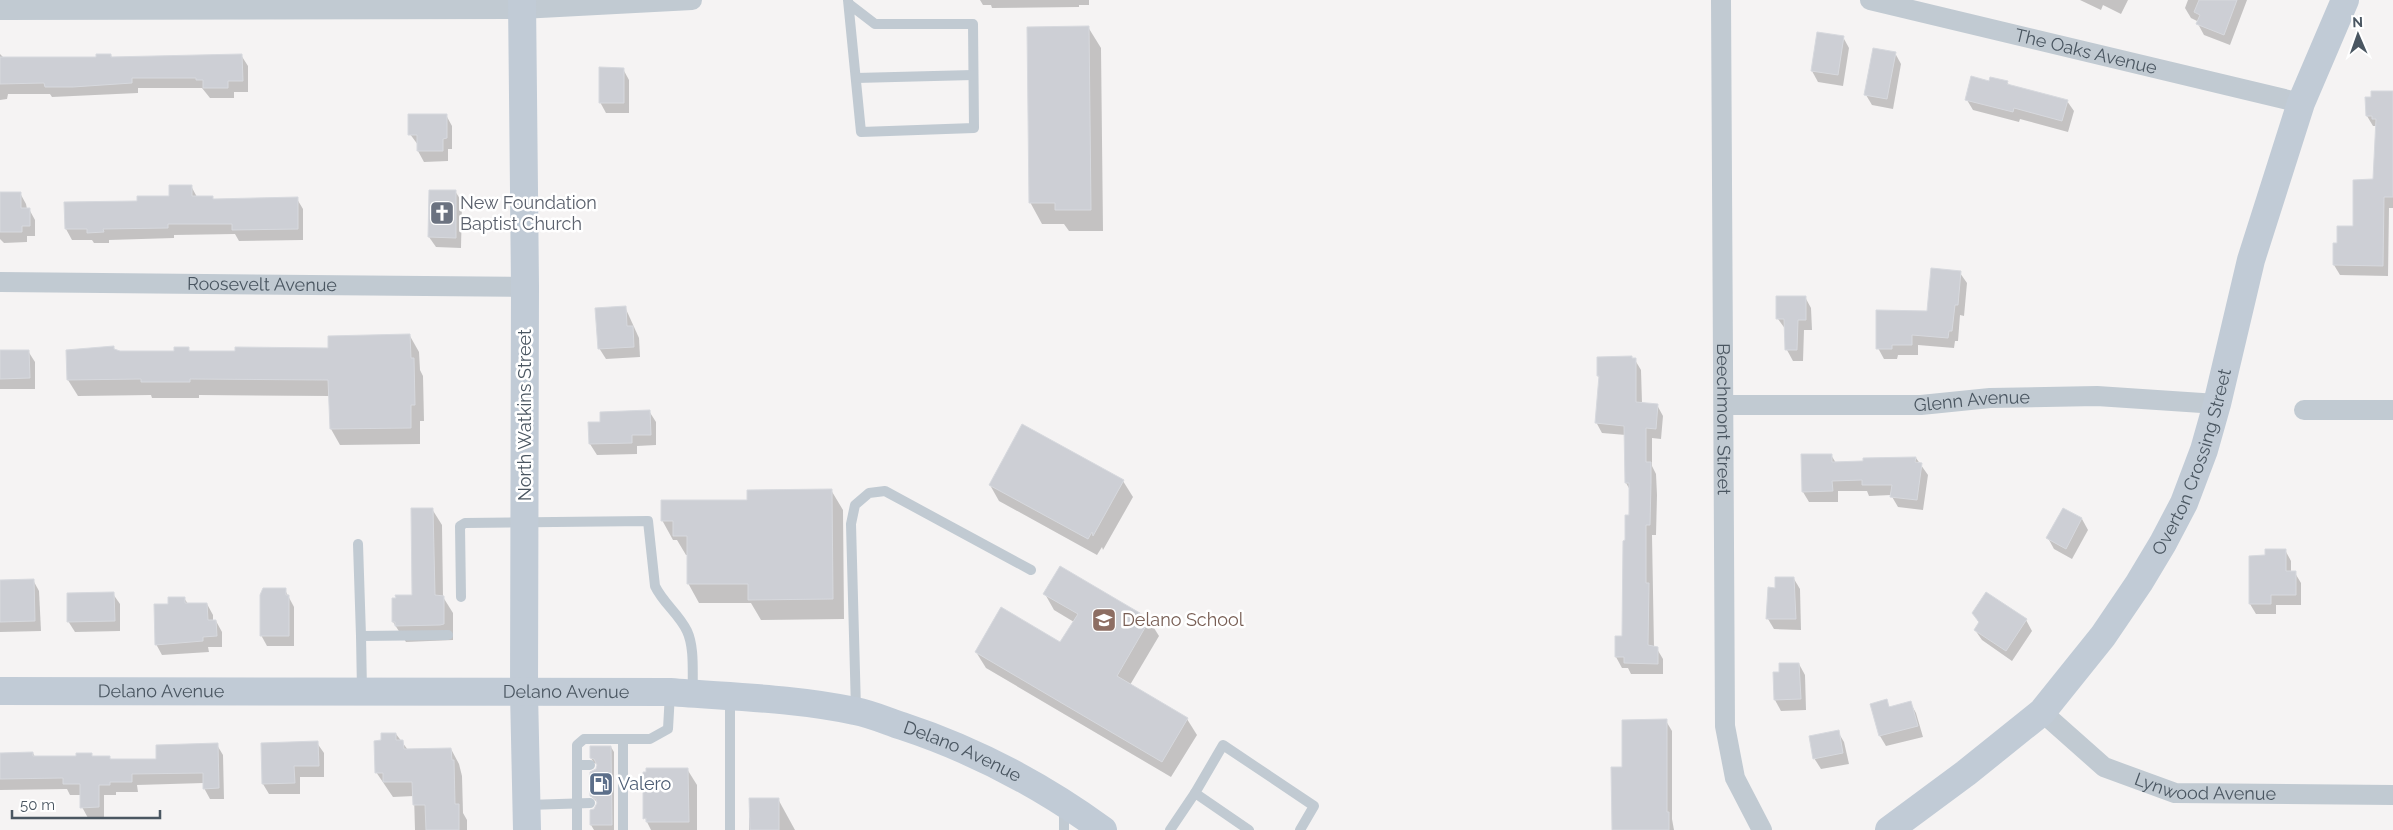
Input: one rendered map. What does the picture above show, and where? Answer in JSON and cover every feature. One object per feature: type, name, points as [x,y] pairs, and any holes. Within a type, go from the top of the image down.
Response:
[{"type":"main road","name":"Overton Crossing Street","points":[[1889,830],[1966,773],[2042,712],[2102,636],[2164,543],[2184,503],[2204,450],[2217,404],[2251,260],[2301,103],[2345,0]]},
{"type":"main road","name":"North Watkins Street","points":[[521,4],[525,287],[524,692],[527,818]]},
{"type":"main road","name":"Delano Avenue","points":[[0,691],[524,692],[730,695],[856,711],[948,741],[1027,780],[1064,801],[1103,830]]},
{"type":"street","points":[[0,10],[521,4],[692,0]]},
{"type":"street","name":"Beechmont Street","points":[[1721,0],[1725,726],[1735,778],[1762,830]]},
{"type":"street","name":"The Oaks Avenue","points":[[1870,0],[2301,103]]},
{"type":"street","name":"Roosevelt Avenue","points":[[0,282],[525,287]]},
{"type":"street","name":"Glenn Avenue","points":[[1724,405],[1921,405],[1990,398],[2097,396],[2217,404]]},
{"type":"street","points":[[2304,410],[2393,410]]},
{"type":"street","name":"Lynwood Avenue","points":[[2042,712],[2104,767],[2175,793],[2393,795]]},
{"type":"lane","points":[[848,2],[875,24],[972,24],[974,128],[861,132],[848,2]]},
{"type":"lane","points":[[856,78],[973,75]]},
{"type":"lane","points":[[856,711],[851,524],[854,505],[869,493],[885,491],[1031,570]]},
{"type":"lane","points":[[461,597],[460,526],[465,523],[648,521],[656,586],[660,595],[686,629],[691,640],[681,693],[668,729],[650,739],[584,738],[578,745],[577,830]]},
{"type":"lane","points":[[358,544],[362,692]]},
{"type":"lane","points":[[361,636],[448,635]]},
{"type":"lane","points":[[730,695],[730,830]]},
{"type":"lane","points":[[623,739],[623,830]]},
{"type":"lane","points":[[1170,830],[1223,745],[1314,806],[1300,830]]},
{"type":"lane","points":[[577,765],[590,765]]},
{"type":"lane","points":[[612,766],[623,765]]},
{"type":"lane","points":[[1194,793],[1249,830]]},
{"type":"lane","points":[[1064,801],[1064,830]]},
{"type":"lane","points":[[527,818],[577,803],[590,803]]},
{"type":"lane","points":[[612,803],[623,803]]},
{"type":"building","points":[[2199,0],[2237,0],[2224,35],[2196,24],[2200,15],[2194,12]]},
{"type":"building","points":[[1089,26],[1091,210],[1055,210],[1055,203],[1029,203],[1027,27]]},
{"type":"building","points":[[1817,32],[1844,36],[1838,75],[1811,71]]},
{"type":"building","points":[[1873,48],[1896,52],[1887,99],[1864,95]]},
{"type":"building","points":[[96,54],[111,54],[111,57],[242,54],[243,81],[228,81],[228,88],[203,88],[203,80],[196,80],[196,78],[132,78],[132,83],[73,87],[45,87],[44,83],[0,84],[0,57],[96,57]]},
{"type":"building","points":[[599,67],[624,68],[624,103],[599,103]]},
{"type":"building","points":[[1971,76],[1989,81],[1990,77],[2008,81],[2007,84],[2068,100],[2062,121],[2014,108],[2013,112],[1965,100]]},
{"type":"building","points":[[2371,91],[2393,91],[2393,197],[2384,197],[2383,266],[2333,265],[2333,243],[2337,243],[2337,226],[2353,226],[2353,180],[2373,179],[2376,119],[2372,119],[2372,116],[2366,116],[2365,97],[2371,97]]},
{"type":"building","points":[[408,114],[447,114],[447,138],[443,139],[443,151],[417,151],[417,135],[408,135]]},
{"type":"building","points":[[169,185],[192,185],[192,196],[213,196],[213,199],[298,197],[298,229],[232,230],[232,224],[168,224],[168,228],[103,229],[104,232],[87,233],[87,229],[65,229],[64,202],[137,201],[137,196],[169,196]]},
{"type":"building","name":"New Foundation Baptist Church","points":[[429,190],[456,190],[456,238],[428,237]]},
{"type":"building","points":[[0,192],[21,192],[21,208],[30,208],[30,226],[22,226],[22,232],[0,232]]},
{"type":"building","points":[[1931,268],[1961,271],[1958,305],[1955,305],[1952,331],[1949,331],[1948,338],[1912,335],[1912,345],[1892,345],[1892,349],[1876,349],[1876,310],[1927,311]]},
{"type":"building","points":[[1776,296],[1806,296],[1806,320],[1798,320],[1797,350],[1785,350],[1784,319],[1776,319]]},
{"type":"building","points":[[626,306],[627,326],[633,326],[634,347],[598,349],[595,308]]},
{"type":"building","points":[[410,334],[411,358],[414,358],[415,405],[411,405],[411,428],[330,429],[328,380],[190,379],[190,382],[141,382],[141,379],[67,380],[66,350],[114,346],[114,349],[120,351],[174,351],[174,347],[189,347],[189,351],[235,351],[235,347],[328,348],[328,336]]},
{"type":"building","points":[[0,350],[29,350],[30,378],[0,379]]},
{"type":"building","points":[[1632,356],[1632,358],[1636,358],[1636,402],[1658,404],[1656,429],[1646,428],[1646,462],[1651,462],[1651,483],[1650,525],[1646,525],[1646,583],[1649,583],[1648,645],[1658,647],[1658,664],[1624,663],[1624,657],[1615,657],[1615,636],[1622,636],[1623,541],[1625,540],[1625,515],[1629,515],[1629,483],[1625,483],[1624,426],[1595,423],[1599,376],[1597,376],[1597,357]]},
{"type":"building","points":[[650,410],[651,435],[632,435],[632,443],[589,444],[588,422],[600,422],[600,412]]},
{"type":"building","points":[[1022,424],[1124,480],[1093,536],[1092,532],[1088,539],[989,485]]},
{"type":"building","points":[[1801,454],[1832,454],[1832,462],[1863,461],[1863,458],[1916,457],[1915,462],[1922,463],[1917,500],[1890,497],[1892,485],[1862,485],[1862,480],[1832,481],[1833,491],[1802,492]]},
{"type":"building","points":[[832,489],[833,599],[748,600],[748,584],[687,584],[687,536],[673,536],[673,521],[661,521],[661,500],[747,500],[747,490]]},
{"type":"building","points":[[411,508],[433,508],[435,595],[444,596],[444,624],[395,626],[395,622],[392,622],[392,598],[396,598],[395,595],[412,595]]},
{"type":"building","points":[[2063,508],[2082,518],[2066,549],[2046,538]]},
{"type":"building","points":[[2265,549],[2286,549],[2286,571],[2296,571],[2296,595],[2271,595],[2271,604],[2249,604],[2249,556],[2265,555]]},
{"type":"building","points":[[1060,566],[1150,619],[1117,676],[1188,718],[1162,762],[975,652],[1001,607],[1060,642],[1078,614],[1043,594]]},
{"type":"building","points":[[1775,577],[1794,577],[1796,619],[1766,619],[1768,587],[1775,588]]},
{"type":"building","points":[[34,579],[35,621],[0,622],[0,580]]},
{"type":"building","points":[[263,588],[286,588],[286,595],[289,595],[289,636],[260,636],[260,595]]},
{"type":"building","points":[[114,592],[115,621],[67,622],[67,593]]},
{"type":"building","points":[[1986,592],[2027,619],[2006,651],[1974,630],[1979,622],[1972,613]]},
{"type":"building","points":[[168,597],[185,597],[185,603],[207,603],[208,620],[216,620],[217,636],[203,637],[203,641],[155,645],[154,604],[168,604]]},
{"type":"building","points":[[1779,663],[1799,663],[1801,699],[1774,700],[1773,672],[1779,672]]},
{"type":"building","points":[[1887,699],[1889,707],[1911,701],[1918,726],[1879,736],[1870,704]]},
{"type":"building","points":[[1667,719],[1667,812],[1669,812],[1669,830],[1612,830],[1611,767],[1622,767],[1622,720]]},
{"type":"building","points":[[1839,730],[1843,753],[1813,759],[1809,736]]},
{"type":"building","points":[[381,733],[396,733],[396,740],[403,740],[404,749],[451,748],[452,760],[454,760],[455,804],[459,804],[459,830],[426,830],[425,805],[413,805],[412,782],[383,782],[383,773],[375,773],[374,741],[381,740]]},
{"type":"building","points":[[318,741],[319,766],[294,766],[295,783],[262,784],[261,743]]},
{"type":"building","points":[[218,743],[219,788],[203,789],[203,773],[132,774],[132,782],[110,782],[110,785],[99,785],[99,807],[80,808],[80,784],[63,784],[63,778],[0,779],[0,753],[33,752],[33,756],[76,756],[76,753],[92,753],[92,756],[110,756],[110,759],[156,759],[156,745]]},
{"type":"building","name":"Valero","points":[[590,746],[611,746],[612,825],[590,825],[590,810],[594,809],[597,803],[596,799],[590,796],[590,772],[596,769],[597,765],[594,759],[590,758]]},
{"type":"building","points":[[646,768],[688,768],[689,822],[646,822],[646,818],[643,819],[643,772],[646,772]]},
{"type":"building","points":[[749,798],[779,798],[779,830],[750,830]]},
{"type":"place","name":"New Foundation Baptist Church","points":[[442,213]]},
{"type":"place","name":"Delano School","points":[[1104,620]]},
{"type":"place","name":"Valero","points":[[601,784]]}]
